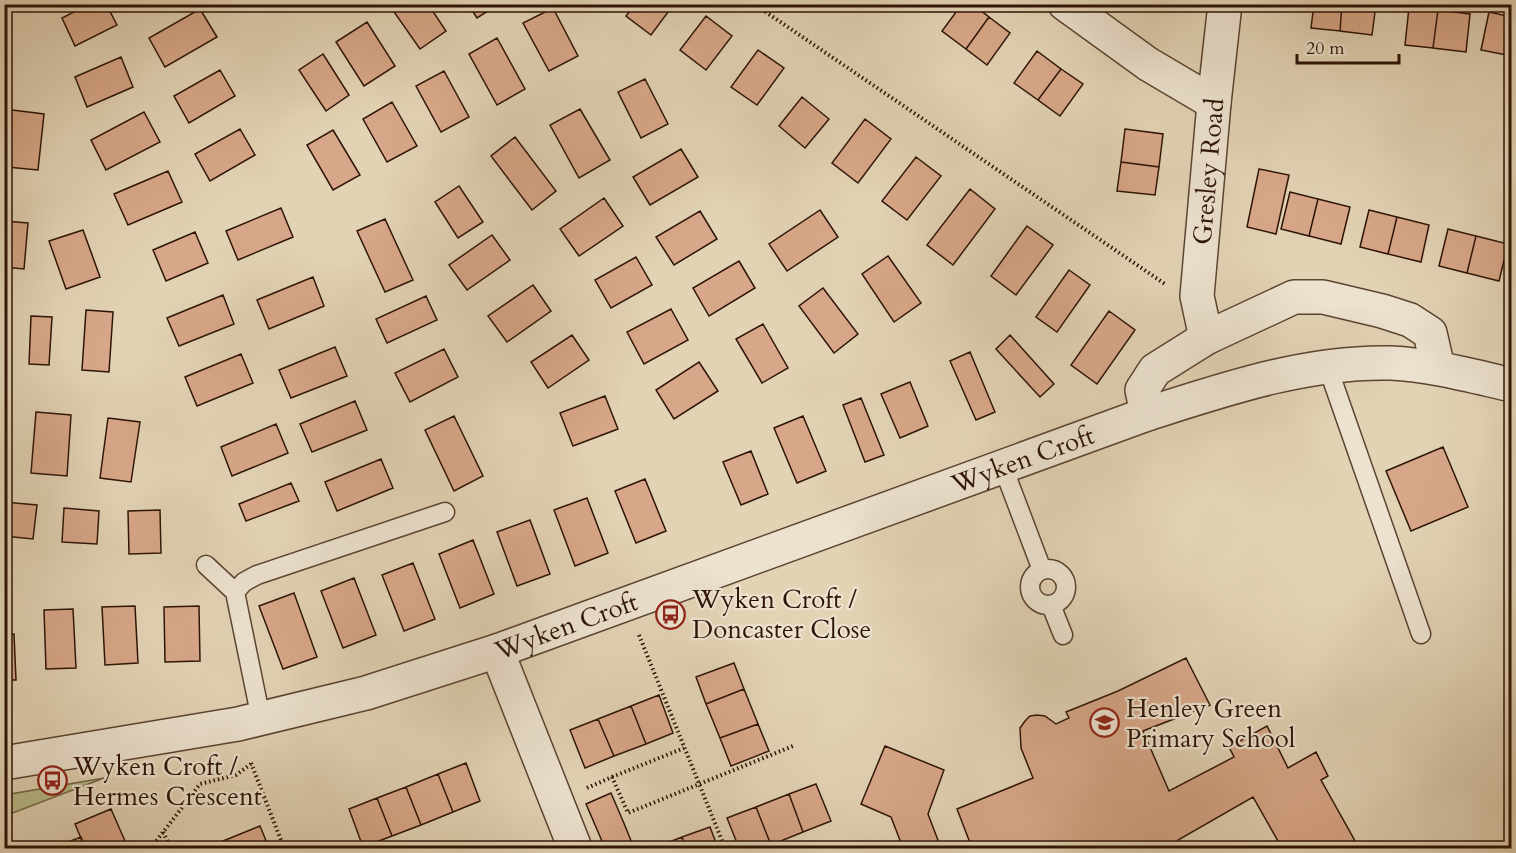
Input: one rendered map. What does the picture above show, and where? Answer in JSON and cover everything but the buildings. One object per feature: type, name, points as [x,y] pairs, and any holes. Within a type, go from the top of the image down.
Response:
[{"type":"street","points":[[1065,4],[1148,64],[1214,104]]},
{"type":"street","name":"Gresley Road","points":[[1206,339],[1197,296],[1225,4]]},
{"type":"street","points":[[1147,414],[1142,390],[1155,370],[1206,339],[1294,297],[1323,297],[1410,320],[1430,333],[1438,368]]},
{"type":"street","name":"Wyken Croft","points":[[4,763],[249,721],[366,693],[497,651],[1147,414],[1234,385],[1328,368],[1390,363],[1438,368],[1512,385]]},
{"type":"street","points":[[497,651],[575,849]]},
{"type":"lane","points":[[1328,368],[1421,634]]},
{"type":"lane","points":[[1003,467],[1042,570]]},
{"type":"lane","points":[[235,592],[244,582],[257,575],[444,512]]},
{"type":"lane","points":[[206,565],[235,592],[249,721]]},
{"type":"lane","points":[[1042,570],[1054,571],[1063,578],[1065,583],[1064,594],[1057,603],[1051,605],[1046,606],[1035,600],[1030,589],[1032,578],[1042,570]]},
{"type":"lane","points":[[1051,605],[1063,634]]},
{"type":"path","points":[[754,4],[1167,285],[1197,296]]},
{"type":"path","points":[[626,603],[725,849]]},
{"type":"path","points":[[249,721],[251,764],[284,849]]},
{"type":"path","points":[[612,777],[628,813],[793,746]]},
{"type":"path","points":[[556,801],[684,748]]},
{"type":"path","points":[[151,849],[200,784],[236,775],[251,764]]},
{"type":"path","points":[[163,831],[171,849]]},
{"type":"green space","points":[[104,778],[5,816],[5,795]]},
{"type":"place","name":"Wyken Croft / Doncaster Close","points":[[671,614]]},
{"type":"place","name":"Henley Green Primary School","points":[[1105,723]]},
{"type":"place","name":"Wyken Croft / Hermes Crescent","points":[[52,781]]}]
